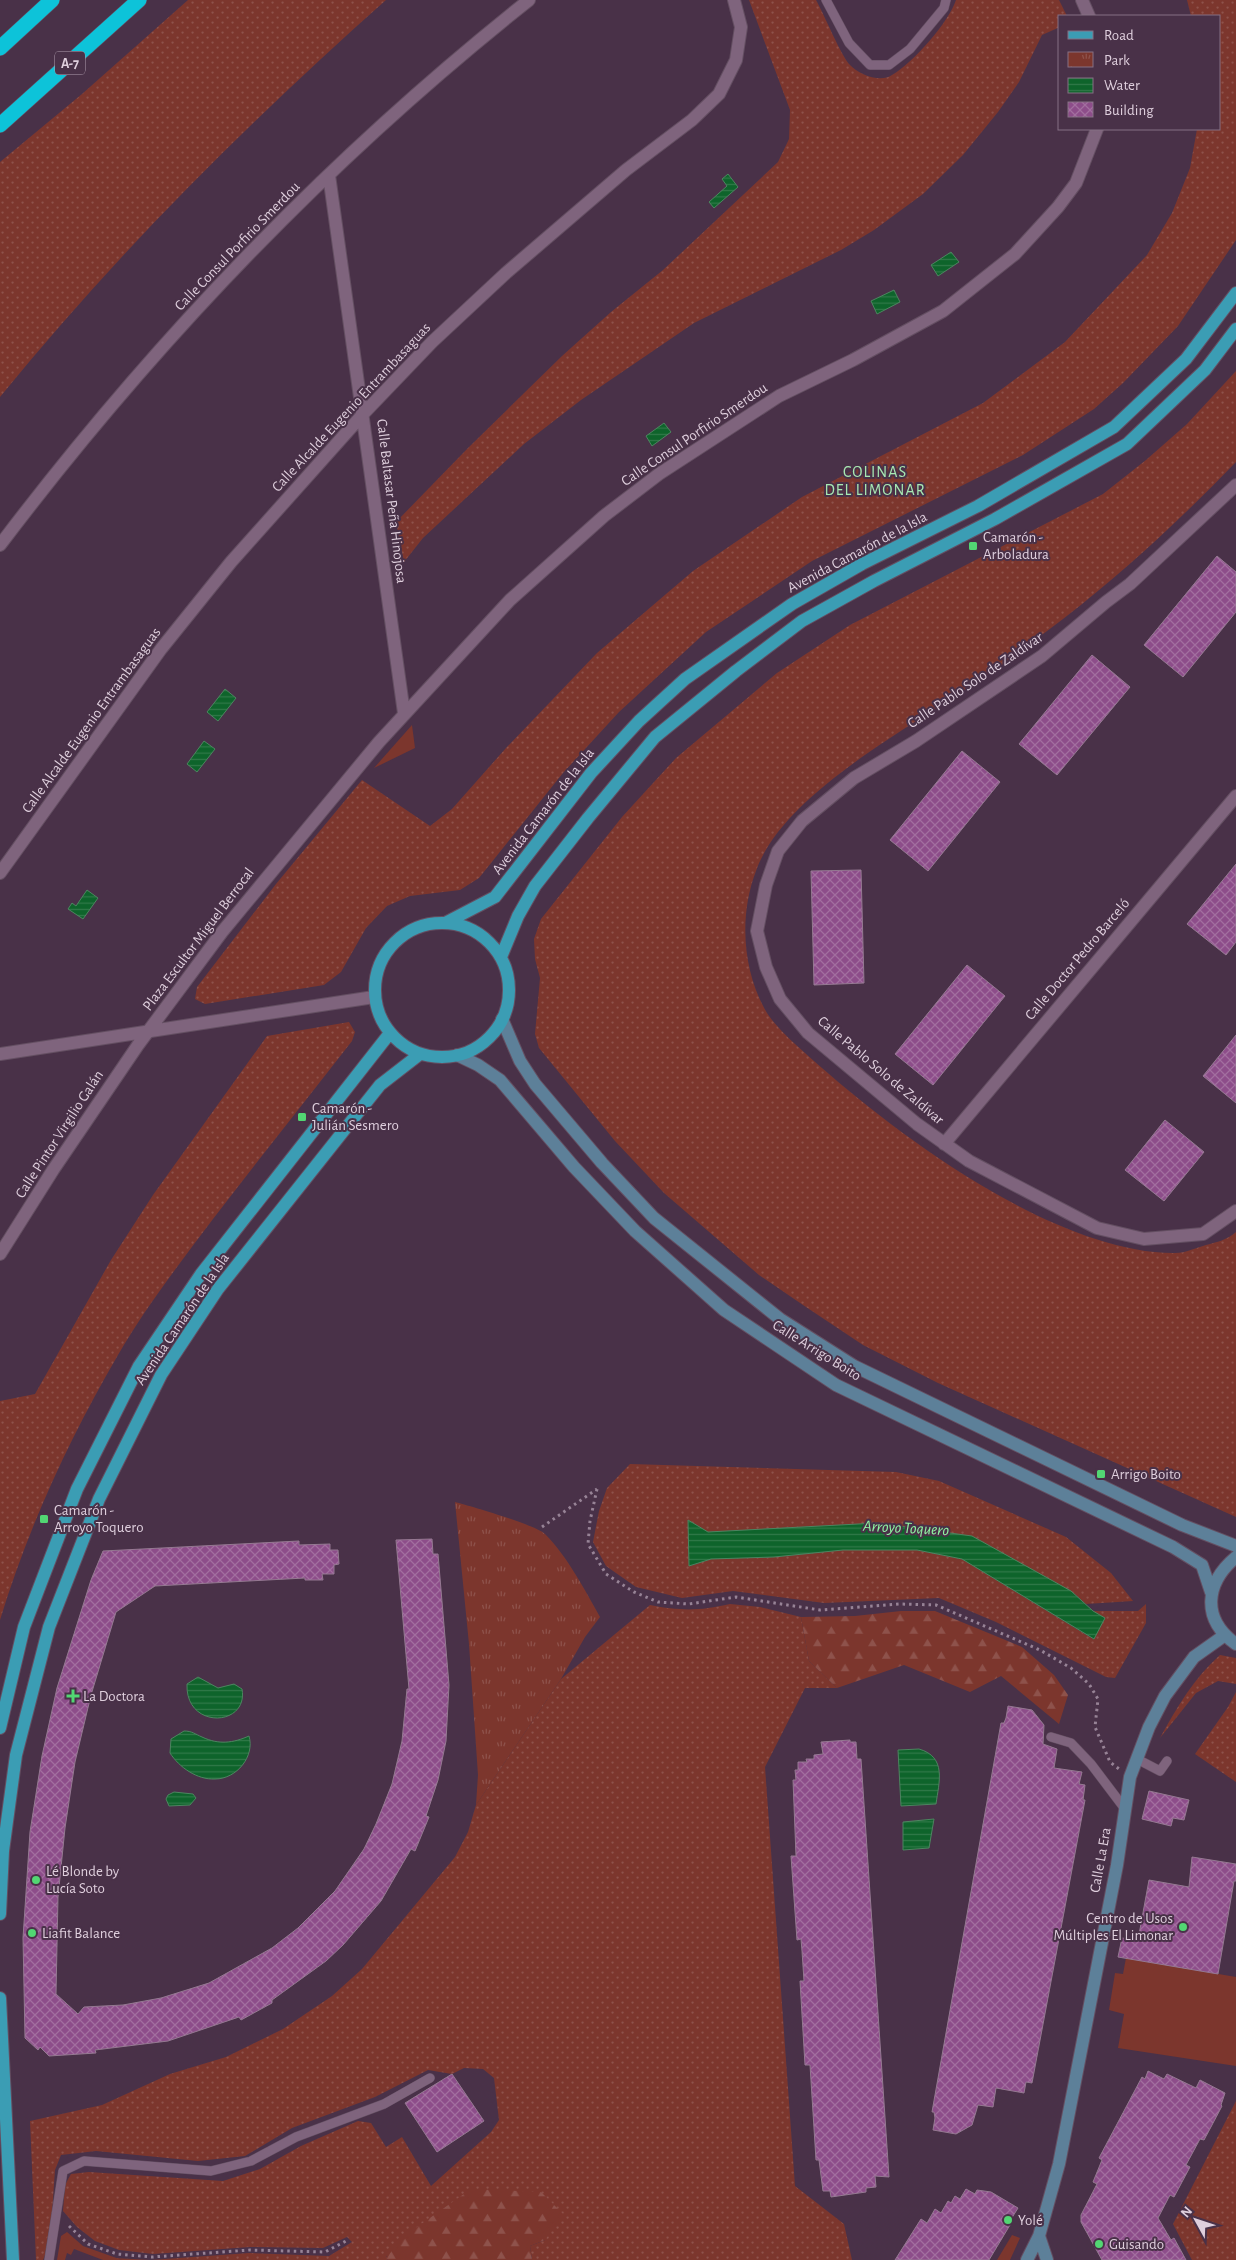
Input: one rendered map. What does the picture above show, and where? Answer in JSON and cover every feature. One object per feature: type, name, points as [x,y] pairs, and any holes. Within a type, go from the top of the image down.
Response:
[{"type":"highway","points":[[0,48],[52,0]]},
{"type":"highway","name":"A-7","points":[[0,125],[139,0]]},
{"type":"main road","name":"Avenida Camarón de la Isla","points":[[447,922],[495,898],[591,773],[639,721],[685,679],[792,604],[862,564],[978,506],[1114,427],[1186,359],[1236,293]]},
{"type":"main road","points":[[501,957],[518,916],[535,886],[588,818],[656,738],[736,671],[802,621],[874,581],[995,519],[1127,444],[1205,370],[1236,329]]},
{"type":"main road","points":[[447,922],[469,927],[487,939],[501,957],[508,977],[509,999],[502,1019],[484,1042],[457,1055],[438,1057],[420,1054],[404,1046],[390,1033],[379,1016],[374,997],[376,973],[386,952],[402,935],[424,924],[447,922]]},
{"type":"main road","name":"Calle Arrigo Boito","points":[[502,1019],[520,1062],[535,1084],[602,1163],[654,1218],[780,1319],[854,1366],[1182,1525],[1236,1546]]},
{"type":"main road","name":"Avenida Camarón de la Isla","points":[[0,1728],[24,1627],[77,1489],[139,1366],[201,1274],[390,1033]]},
{"type":"main road","name":"Avenida Camarón de la Isla","points":[[0,1914],[3,1850],[16,1755],[49,1627],[99,1499],[161,1375],[218,1289],[380,1085],[420,1054]]},
{"type":"main road","name":"Calle Arrigo Boito","points":[[457,1055],[478,1065],[500,1080],[574,1167],[635,1231],[724,1310],[836,1385],[1173,1547],[1202,1565],[1211,1592],[1213,1615],[1224,1635]]},
{"type":"main road","points":[[1211,1592],[1219,1572],[1236,1557]]},
{"type":"main road","points":[[1224,1635],[1236,1644]]},
{"type":"main road","name":"Calle La Era","points":[[1028,2260],[1039,2236],[1058,2164],[1116,1865],[1130,1777],[1149,1727],[1165,1696],[1194,1657],[1224,1635]]},
{"type":"main road","points":[[0,1998],[13,2260]]},
{"type":"main road","points":[[1039,2236],[1047,2260]]},
{"type":"street","name":"Calle Consul Porfirio Smerdou","points":[[0,545],[40,492],[139,373],[232,273],[329,175],[425,87],[529,0]]},
{"type":"street","name":"Calle Alcalde Eugenio Entrambasaguas","points":[[0,874],[161,649],[231,562],[364,412],[432,342],[506,273],[626,170],[692,120],[719,94],[736,60],[741,27],[734,0]]},
{"type":"street","points":[[1082,0],[1089,15]]},
{"type":"street","name":"Calle Consul Porfirio Smerdou","points":[[404,714],[510,600],[558,555],[659,474],[779,396],[853,360],[943,312],[1015,254],[1058,207],[1076,182],[1098,130]]},
{"type":"street","name":"Calle Baltasar Peña Hinojosa","points":[[329,175],[364,412],[404,714]]},
{"type":"street","name":"Calle Pablo Solo de Zaldívar","points":[[1236,485],[1130,584],[1042,656],[916,741],[854,778],[802,821],[778,851],[766,885],[757,931],[766,967],[780,999],[808,1033],[855,1074],[944,1144],[969,1161],[1097,1228],[1144,1239],[1204,1234],[1236,1211]]},
{"type":"street","name":"Plaza Escultor Miguel Berrocal","points":[[147,1032],[222,932],[288,849],[404,714]]},
{"type":"street","name":"Calle Doctor Pedro Barceló","points":[[944,1144],[1236,796]]},
{"type":"street","name":"Plaza Escultor Miguel Berrocal","points":[[147,1032],[374,997]]},
{"type":"street","points":[[0,1054],[147,1032]]},
{"type":"street","name":"Calle Pintor Virgilio Galán","points":[[0,1254],[53,1170],[147,1032]]},
{"type":"lane","points":[[826,0],[849,43],[870,65],[889,65],[910,50],[944,8],[946,0]]},
{"type":"lane","points":[[1051,1737],[1071,1743],[1091,1764],[1125,1809]]},
{"type":"lane","points":[[1137,1759],[1160,1770],[1167,1761]]},
{"type":"lane","points":[[49,2260],[63,2171],[84,2161],[211,2170],[251,2161],[296,2137],[384,2104],[430,2078]]},
{"type":"path","points":[[542,1527],[597,1489],[590,1520],[588,1544],[606,1574],[634,1592],[658,1602],[689,1604],[736,1597],[820,1610],[899,1604],[936,1605],[1040,1650],[1070,1668],[1089,1684],[1098,1699],[1094,1727],[1110,1762],[1130,1777]]},
{"type":"path","points":[[57,2216],[88,2244],[117,2254],[152,2257],[250,2250],[325,2252],[346,2241]]},
{"type":"green space","points":[[188,0],[386,0],[284,94],[185,191],[90,292],[0,397],[0,162],[82,94]]},
{"type":"green space","points":[[749,0],[816,0],[846,60],[854,69],[864,75],[876,78],[892,75],[920,52],[946,19],[956,0],[1059,0],[1066,15],[1058,15],[1058,28],[1042,35],[1019,82],[998,112],[963,155],[923,194],[874,230],[841,250],[694,323],[581,400],[524,444],[423,538],[404,562],[396,522],[562,356],[611,312],[663,270],[778,162],[789,139],[790,110]]},
{"type":"green space","points":[[1187,0],[1236,0],[1236,240],[1178,326],[1123,383],[1094,409],[1023,455],[812,561],[706,632],[619,712],[563,773],[479,878],[460,890],[410,896],[387,906],[366,928],[341,972],[324,985],[205,1004],[195,999],[197,987],[276,884],[362,780],[430,826],[452,809],[506,748],[597,653],[693,571],[802,497],[983,403],[1065,342],[1147,255],[1172,213],[1190,168],[1197,130],[1221,130],[1221,15],[1191,15]]},
{"type":"green space","points":[[1236,371],[1236,462],[1152,544],[1086,601],[992,672],[854,763],[793,814],[771,842],[756,871],[747,906],[745,924],[748,961],[752,979],[767,1013],[773,1021],[805,1053],[863,1102],[945,1162],[990,1190],[1036,1215],[1083,1235],[1129,1248],[1181,1253],[1222,1240],[1236,1232],[1236,1517],[938,1383],[863,1345],[759,1275],[664,1193],[615,1141],[539,1048],[535,1034],[540,978],[535,959],[534,939],[541,919],[622,817],[676,758],[777,673],[850,625],[1103,494],[1187,424]]},
{"type":"green space","points":[[412,725],[415,748],[374,768]]},
{"type":"green space","points":[[349,1022],[355,1032],[352,1041],[188,1252],[128,1337],[83,1419],[51,1485],[23,1552],[0,1620],[0,1401],[35,1394],[111,1260],[153,1195],[267,1036]]},
{"type":"green space","points":[[630,1464],[896,1472],[939,1481],[1066,1537],[1111,1573],[1133,1601],[1086,1604],[1071,1591],[877,1523],[708,1532],[690,1566],[711,1559],[775,1557],[843,1550],[916,1550],[962,1559],[1093,1639],[1104,1618],[1093,1611],[1138,1611],[1146,1604],[1146,1623],[1115,1678],[1106,1677],[996,1622],[939,1598],[824,1603],[733,1591],[682,1598],[636,1587],[606,1566],[593,1542],[599,1511],[607,1488]]},
{"type":"green space","points":[[455,1502],[517,1521],[545,1534],[568,1563],[600,1617],[585,1637],[561,1679],[476,1805],[478,1775],[469,1644]]},
{"type":"green space","points":[[730,1604],[760,1607],[801,1617],[809,1661],[837,1688],[805,1688],[765,1767],[795,2186],[844,2224],[852,2260],[532,2260],[530,2246],[545,2240],[386,2256],[388,2260],[151,2260],[249,2253],[329,2256],[352,2242],[347,2237],[323,2248],[250,2247],[153,2254],[119,2250],[95,2241],[77,2227],[63,2211],[65,2185],[71,2174],[89,2172],[223,2181],[260,2169],[301,2146],[358,2121],[371,2123],[386,2147],[402,2137],[431,2186],[491,2132],[499,2120],[494,2078],[483,2069],[464,2068],[452,2074],[428,2070],[375,2097],[292,2128],[245,2156],[198,2161],[96,2151],[61,2155],[55,2170],[52,2213],[43,2260],[36,2260],[30,2121],[102,2105],[170,2074],[226,2057],[283,2029],[332,1996],[362,1969],[455,1857],[468,1832],[476,1805],[561,1679],[650,1605],[690,1609]]},
{"type":"green space","points":[[901,1611],[935,1611],[1022,1647],[1054,1675],[1068,1695],[1059,1724],[1001,1676],[970,1692],[904,1665],[837,1688],[809,1661],[801,1617],[855,1616]]},
{"type":"green space","points":[[1220,1655],[1236,1658],[1236,1684],[1218,1681],[1196,1693],[1160,1738],[1194,1683]]},
{"type":"green space","points":[[1236,1692],[1236,1782],[1195,1754],[1228,1707]]},
{"type":"green space","points":[[1126,1958],[1236,1977],[1236,2066],[1118,2048],[1124,2014],[1109,2010],[1115,1973],[1123,1974]]},
{"type":"green space","points":[[1236,2101],[1236,2260],[1192,2260],[1173,2224]]},
{"type":"green space","points":[[471,2189],[541,2192],[563,2214],[545,2240],[530,2246],[532,2260],[388,2260],[386,2257],[410,2232]]},
{"type":"green space","points":[[67,2232],[83,2246],[122,2260],[103,2260],[74,2249],[71,2255],[67,2253],[65,2260],[57,2260],[61,2236]]},
{"type":"green space","points":[[1012,2235],[1020,2238],[1010,2260],[997,2260]]},
{"type":"green space","points":[[113,2258],[151,2260],[122,2260]]},
{"type":"water","points":[[728,174],[738,187],[714,208],[709,202],[727,186],[722,179]]},
{"type":"water","points":[[951,252],[959,262],[938,276],[931,265]]},
{"type":"water","points":[[894,290],[900,302],[877,314],[871,301]]},
{"type":"water","points":[[664,423],[671,432],[652,446],[646,436]]},
{"type":"water","points":[[225,689],[236,698],[218,721],[207,712]]},
{"type":"water","points":[[204,741],[215,749],[197,772],[187,764]]},
{"type":"water","points":[[87,890],[98,898],[83,919],[68,909],[72,903],[76,906]]},
{"type":"water","name":"Arroyo Toquero","points":[[688,1520],[708,1532],[877,1523],[972,1536],[1071,1591],[1093,1611],[1105,1618],[1094,1639],[962,1559],[917,1550],[843,1550],[774,1557],[711,1559],[689,1566]]},
{"type":"water","points":[[198,1677],[218,1688],[234,1684],[242,1689],[242,1702],[236,1711],[227,1716],[216,1718],[205,1716],[196,1710],[189,1699],[187,1684]]},
{"type":"water","points":[[184,1731],[191,1732],[208,1740],[220,1742],[232,1742],[249,1736],[250,1744],[247,1758],[237,1771],[223,1778],[208,1779],[195,1775],[183,1768],[170,1753],[171,1739]]},
{"type":"water","points":[[919,1749],[934,1758],[937,1764],[939,1779],[936,1804],[901,1806],[898,1750]]},
{"type":"water","points":[[174,1792],[193,1794],[196,1798],[190,1805],[169,1806],[166,1799],[168,1795]]},
{"type":"water","points":[[934,1819],[929,1848],[903,1850],[903,1822]]},
{"type":"building","points":[[1217,556],[1236,572],[1236,612],[1183,677],[1144,645]]},
{"type":"building","points":[[1092,655],[1130,687],[1057,775],[1019,744]]},
{"type":"building","points":[[962,751],[1000,782],[928,871],[890,840]]},
{"type":"building","points":[[1236,864],[1236,942],[1226,955],[1187,924]]},
{"type":"building","points":[[861,870],[864,983],[814,985],[811,871]]},
{"type":"building","points":[[967,965],[1005,996],[933,1085],[895,1054]]},
{"type":"building","points":[[1236,1035],[1236,1103],[1203,1076]]},
{"type":"building","points":[[1165,1120],[1204,1152],[1164,1201],[1125,1170]]},
{"type":"building","points":[[432,1539],[433,1554],[438,1554],[449,1685],[446,1741],[438,1780],[426,1816],[429,1817],[415,1851],[411,1849],[381,1901],[343,1945],[326,1961],[272,2000],[272,2003],[241,2020],[239,2017],[168,2041],[95,2050],[96,2053],[49,2056],[40,2047],[38,2050],[25,2038],[23,1938],[30,1832],[42,1756],[57,1688],[91,1580],[103,1551],[299,1541],[299,1545],[330,1544],[330,1550],[338,1550],[339,1564],[334,1565],[334,1574],[322,1574],[323,1580],[305,1580],[305,1578],[155,1586],[116,1612],[91,1695],[75,1762],[65,1828],[58,1897],[56,1994],[78,2014],[84,2007],[123,2005],[161,1998],[209,1983],[272,1948],[298,1928],[335,1891],[364,1849],[376,1824],[392,1784],[402,1741],[407,1689],[409,1689],[396,1540]]},
{"type":"building","points":[[1008,1706],[1032,1710],[1044,1725],[1043,1744],[1057,1749],[1054,1768],[1082,1772],[1079,1784],[1085,1785],[1083,1800],[1085,1800],[1032,2083],[1026,2082],[1024,2093],[996,2088],[993,2107],[978,2105],[972,2125],[956,2134],[933,2130],[935,2118],[934,2112],[932,2112],[1001,1723],[1004,1723]]},
{"type":"building","points":[[850,1740],[850,1742],[856,1742],[857,1759],[861,1759],[889,2177],[875,2176],[876,2187],[866,2188],[866,2192],[831,2197],[830,2191],[823,2191],[819,2160],[816,2160],[810,2065],[805,2065],[800,1981],[804,1981],[802,1951],[801,1939],[797,1940],[791,1856],[796,1856],[793,1780],[796,1780],[795,1770],[798,1770],[798,1762],[807,1762],[806,1759],[814,1759],[814,1755],[823,1754],[821,1742]]},
{"type":"building","points":[[1149,1791],[1189,1800],[1184,1820],[1173,1818],[1171,1826],[1142,1819]]},
{"type":"building","name":"Centro de Usos Múltiples El Limonar","points":[[1192,1857],[1236,1864],[1236,1881],[1234,1881],[1218,1974],[1118,1957],[1122,1938],[1138,1940],[1149,1880],[1189,1887]]},
{"type":"building","points":[[1148,2071],[1164,2079],[1167,2074],[1196,2088],[1200,2080],[1225,2093],[1222,2106],[1204,2140],[1200,2139],[1186,2165],[1190,2167],[1174,2197],[1170,2195],[1158,2218],[1171,2240],[1174,2238],[1186,2260],[1102,2260],[1081,2222],[1081,2215],[1097,2184],[1093,2182],[1102,2160],[1099,2158],[1142,2077],[1145,2079]]},
{"type":"building","points":[[452,2074],[484,2121],[437,2152],[405,2103]]},
{"type":"building","points":[[966,2189],[975,2194],[977,2190],[991,2192],[1018,2208],[989,2260],[895,2260],[921,2219],[927,2223],[935,2209],[941,2213],[948,2201],[951,2203],[955,2196],[960,2199]]},
{"type":"place","name":"Camarón - Arboladura","points":[[973,546]]},
{"type":"place","name":"Camarón - Julián Sesmero","points":[[302,1117]]},
{"type":"place","name":"Arrigo Boito","points":[[1101,1474]]},
{"type":"place","name":"Camarón - Arroyo Toquero","points":[[44,1519]]},
{"type":"place","name":"La Doctora","points":[[73,1696]]},
{"type":"place","name":"Lé Blonde by Lucía Soto","points":[[36,1880]]},
{"type":"place","name":"Centro de Usos Múltiples El Limonar","points":[[1183,1927]]},
{"type":"place","name":"Liafit Balance","points":[[32,1933]]},
{"type":"place","name":"Yolé","points":[[1008,2220]]},
{"type":"place","name":"Guisando","points":[[1099,2244]]},
{"type":"district","name":"COLINAS DEL LIMONAR","points":[[875,480]]}]
